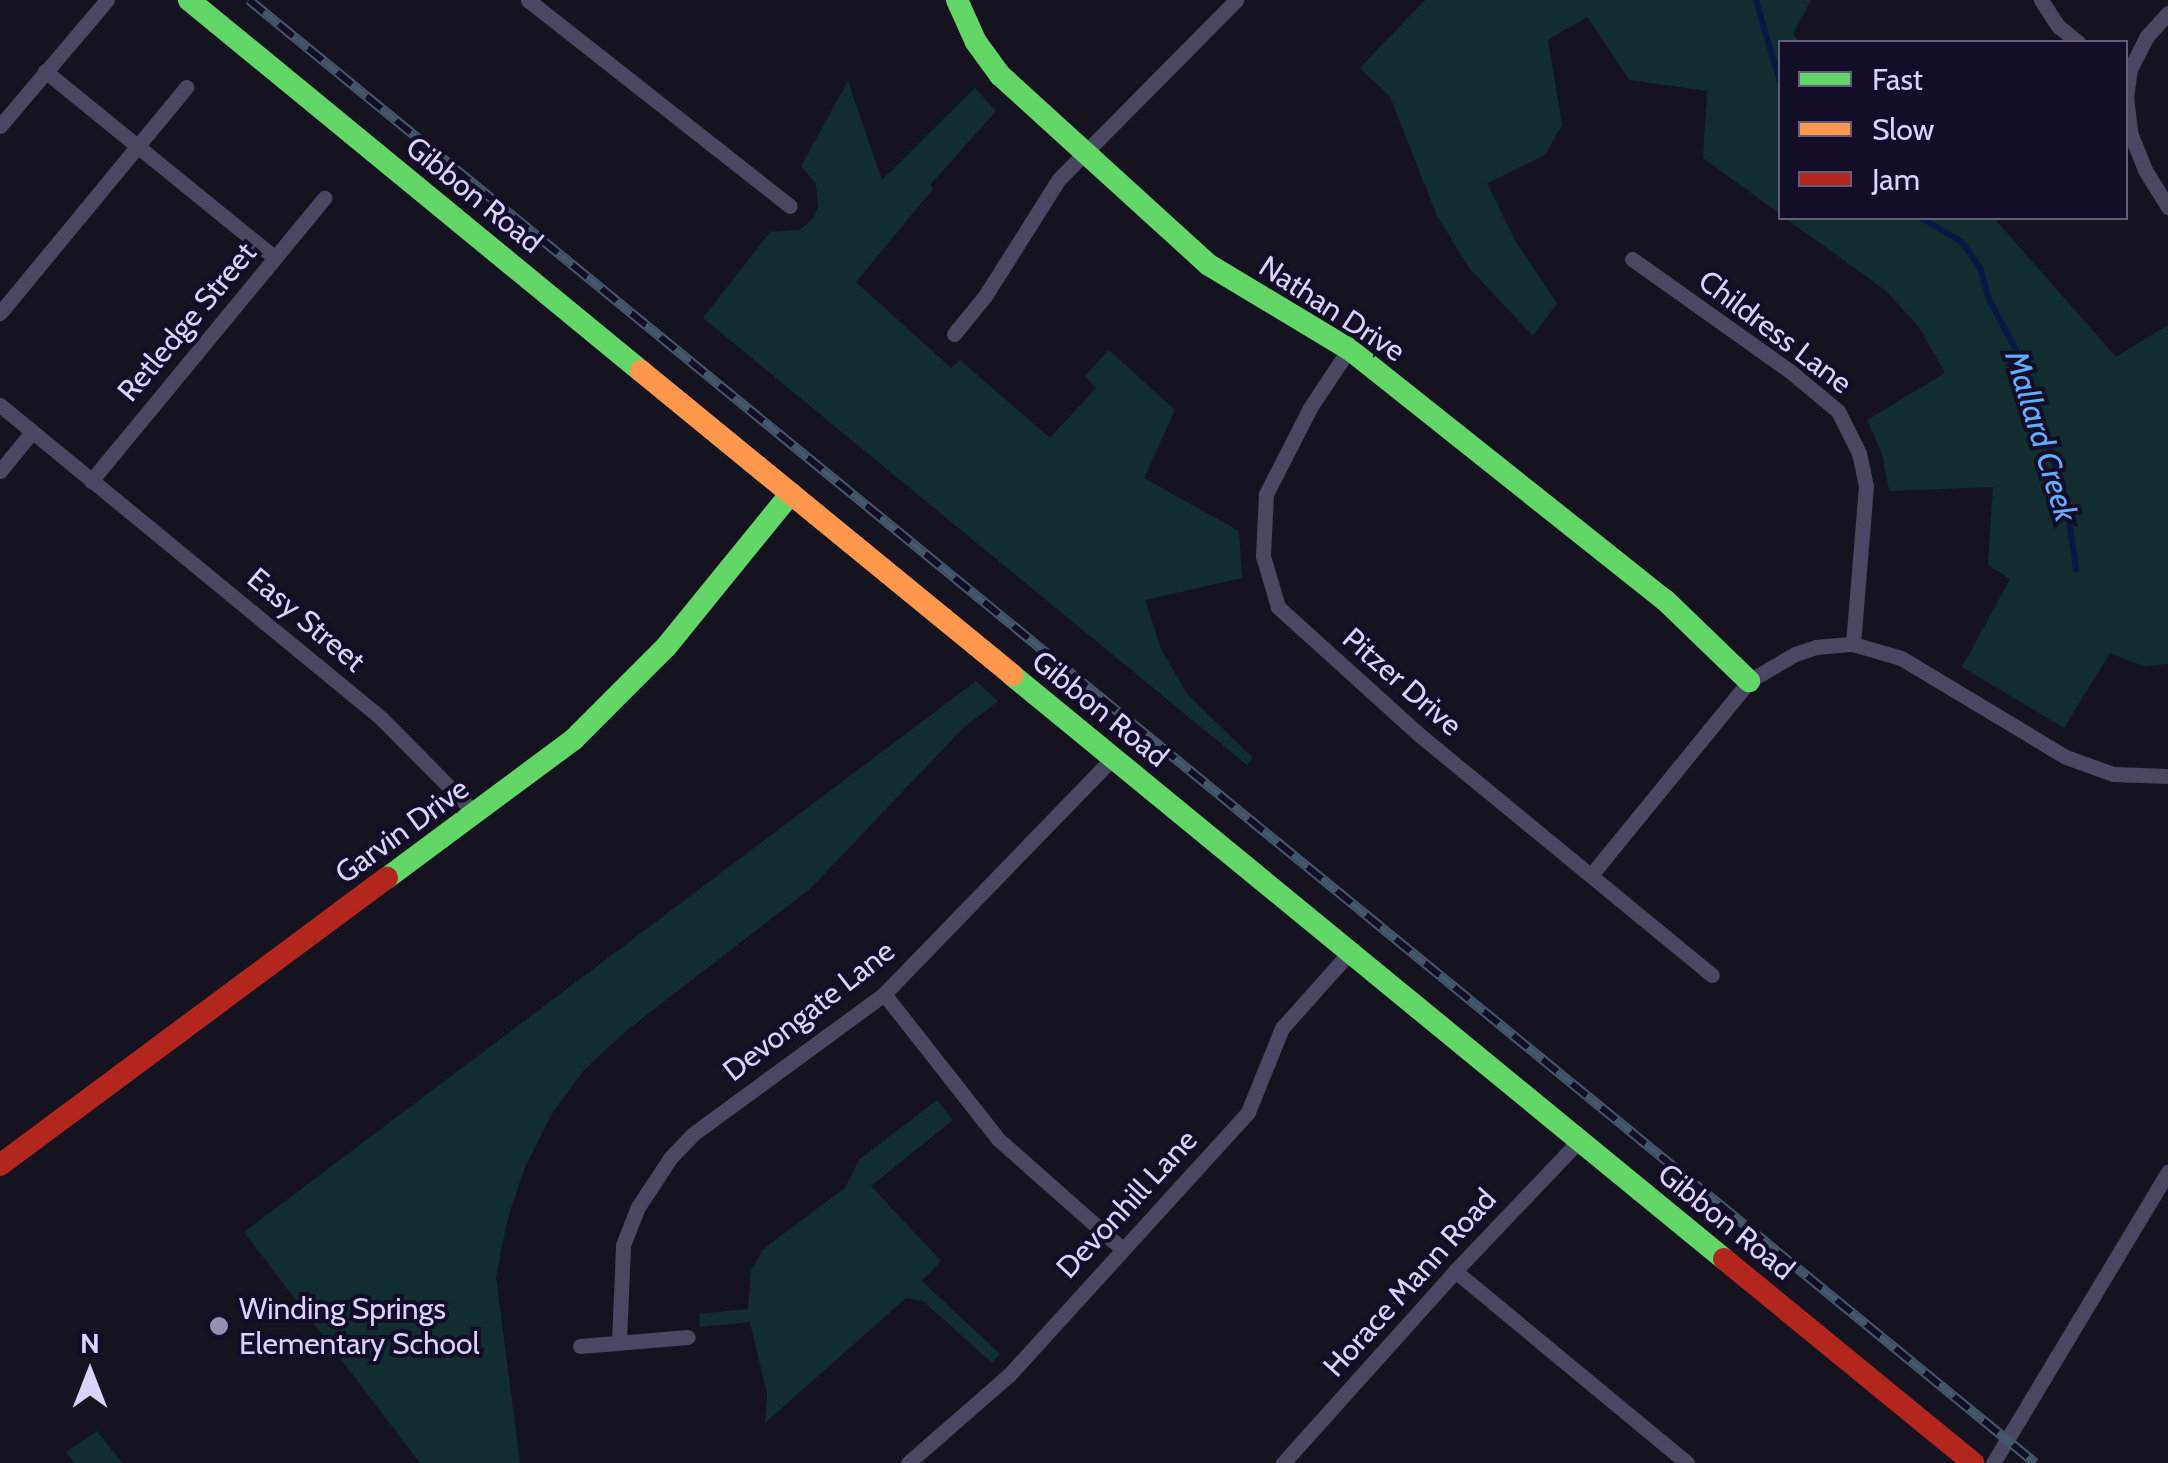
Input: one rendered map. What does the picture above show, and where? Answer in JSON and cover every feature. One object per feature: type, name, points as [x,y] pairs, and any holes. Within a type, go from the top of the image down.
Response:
[{"type":"main road","name":"Gibbon Road","points":[[189,0],[1973,1463]]},
{"type":"main road","name":"Nathan Drive","points":[[957,0],[976,42],[1000,75],[1209,264],[1349,350],[1636,576],[1749,681]]},
{"type":"main road","name":"Garvin Drive","points":[[0,1165],[549,760],[622,695],[791,494]]},
{"type":"street","points":[[0,126],[107,0]]},
{"type":"street","points":[[954,334],[985,296],[1059,179],[1236,0]]},
{"type":"street","points":[[2041,0],[2058,26],[2076,40]]},
{"type":"street","points":[[536,3],[790,206]]},
{"type":"street","points":[[2128,68],[2147,36],[2168,12]]},
{"type":"street","points":[[46,71],[275,258]]},
{"type":"street","points":[[0,313],[186,87]]},
{"type":"street","points":[[2128,113],[2131,136],[2145,170],[2168,207]]},
{"type":"street","name":"Retledge Street","points":[[91,481],[324,198]]},
{"type":"street","name":"Childress Lane","points":[[1632,260],[1791,372],[1838,411],[1860,453],[1866,486],[1853,644]]},
{"type":"street","name":"Pitzer Drive","points":[[1349,350],[1310,408],[1266,494],[1263,556],[1278,607],[1422,737],[1712,975]]},
{"type":"street","name":"Easy Street","points":[[0,405],[382,719],[476,814]]},
{"type":"street","points":[[0,471],[32,432]]},
{"type":"street","points":[[1591,874],[1749,681],[1795,654],[1853,644],[1900,658],[2066,757],[2113,774],[2168,776]]},
{"type":"street","name":"Devongate Lane","points":[[620,1342],[623,1245],[638,1207],[662,1168],[693,1134],[884,994],[1113,758]]},
{"type":"street","name":"Devonhill Lane","points":[[908,1463],[1009,1375],[1248,1112],[1282,1028],[1348,953]]},
{"type":"street","points":[[884,994],[998,1139],[1121,1248]]},
{"type":"street","name":"Horace Mann Road","points":[[1283,1463],[1455,1270],[1579,1141]]},
{"type":"street","points":[[1993,1463],[2161,1199],[2168,1172]]},
{"type":"street","points":[[1455,1270],[1667,1457],[1687,1463]]},
{"type":"street","points":[[580,1346],[688,1337]]},
{"type":"green space","points":[[1425,0],[1811,0],[1793,34],[1798,40],[1778,40],[1778,213],[1703,158],[1707,91],[1629,80],[1587,17],[1548,40],[1562,125],[1545,155],[1487,183],[1516,242],[1557,303],[1533,336],[1470,269],[1437,216],[1390,97],[1360,68]]},
{"type":"green space","points":[[848,81],[882,180],[975,88],[996,111],[930,185],[933,189],[856,282],[951,368],[960,360],[1050,438],[1096,388],[1085,376],[1109,350],[1175,410],[1144,478],[1239,531],[1242,578],[1145,600],[1161,649],[1188,695],[1253,758],[1247,765],[703,318],[770,232],[799,230],[813,219],[818,208],[816,184],[801,166]]},
{"type":"green space","points":[[1788,220],[1996,220],[2116,357],[2168,325],[2168,664],[2143,666],[2110,653],[2064,728],[1962,667],[2010,579],[1988,565],[1993,487],[1889,491],[1882,454],[1867,420],[1945,373],[1919,327],[1885,290]]},
{"type":"green space","points":[[976,681],[998,701],[962,729],[811,888],[627,1030],[584,1070],[551,1115],[525,1167],[507,1221],[496,1277],[520,1463],[420,1463],[244,1232]]},
{"type":"green space","points":[[937,1100],[953,1120],[871,1186],[941,1261],[922,1281],[1000,1354],[992,1363],[923,1301],[906,1298],[765,1423],[767,1394],[750,1322],[700,1327],[699,1314],[748,1309],[751,1271],[763,1249],[845,1188],[859,1160]]},
{"type":"green space","points":[[97,1431],[122,1463],[74,1463],[66,1452]]},
{"type":"waterway","name":"Mallard Creek","points":[[1756,0],[1778,75]]},
{"type":"waterway","name":"Mallard Creek","points":[[1924,220],[1962,242],[1980,268],[1989,299],[2026,369],[2067,505],[2076,569]]},
{"type":"railway","points":[[249,0],[2035,1463]]},
{"type":"traffic: fast","points":[[189,0],[641,371]]},
{"type":"traffic: fast","points":[[957,0],[976,42],[1000,75],[1209,265],[1349,349],[1665,600],[1749,681]]},
{"type":"traffic: fast","points":[[387,878],[574,739],[666,647],[791,493]]},
{"type":"traffic: fast","points":[[1012,675],[1724,1259]]},
{"type":"traffic: slow","points":[[641,371],[1012,675]]},
{"type":"traffic: jam","points":[[0,1165],[387,878]]},
{"type":"traffic: jam","points":[[1724,1259],[1973,1463]]},
{"type":"place","name":"Winding Springs Elementary School","points":[[219,1326]]}]
